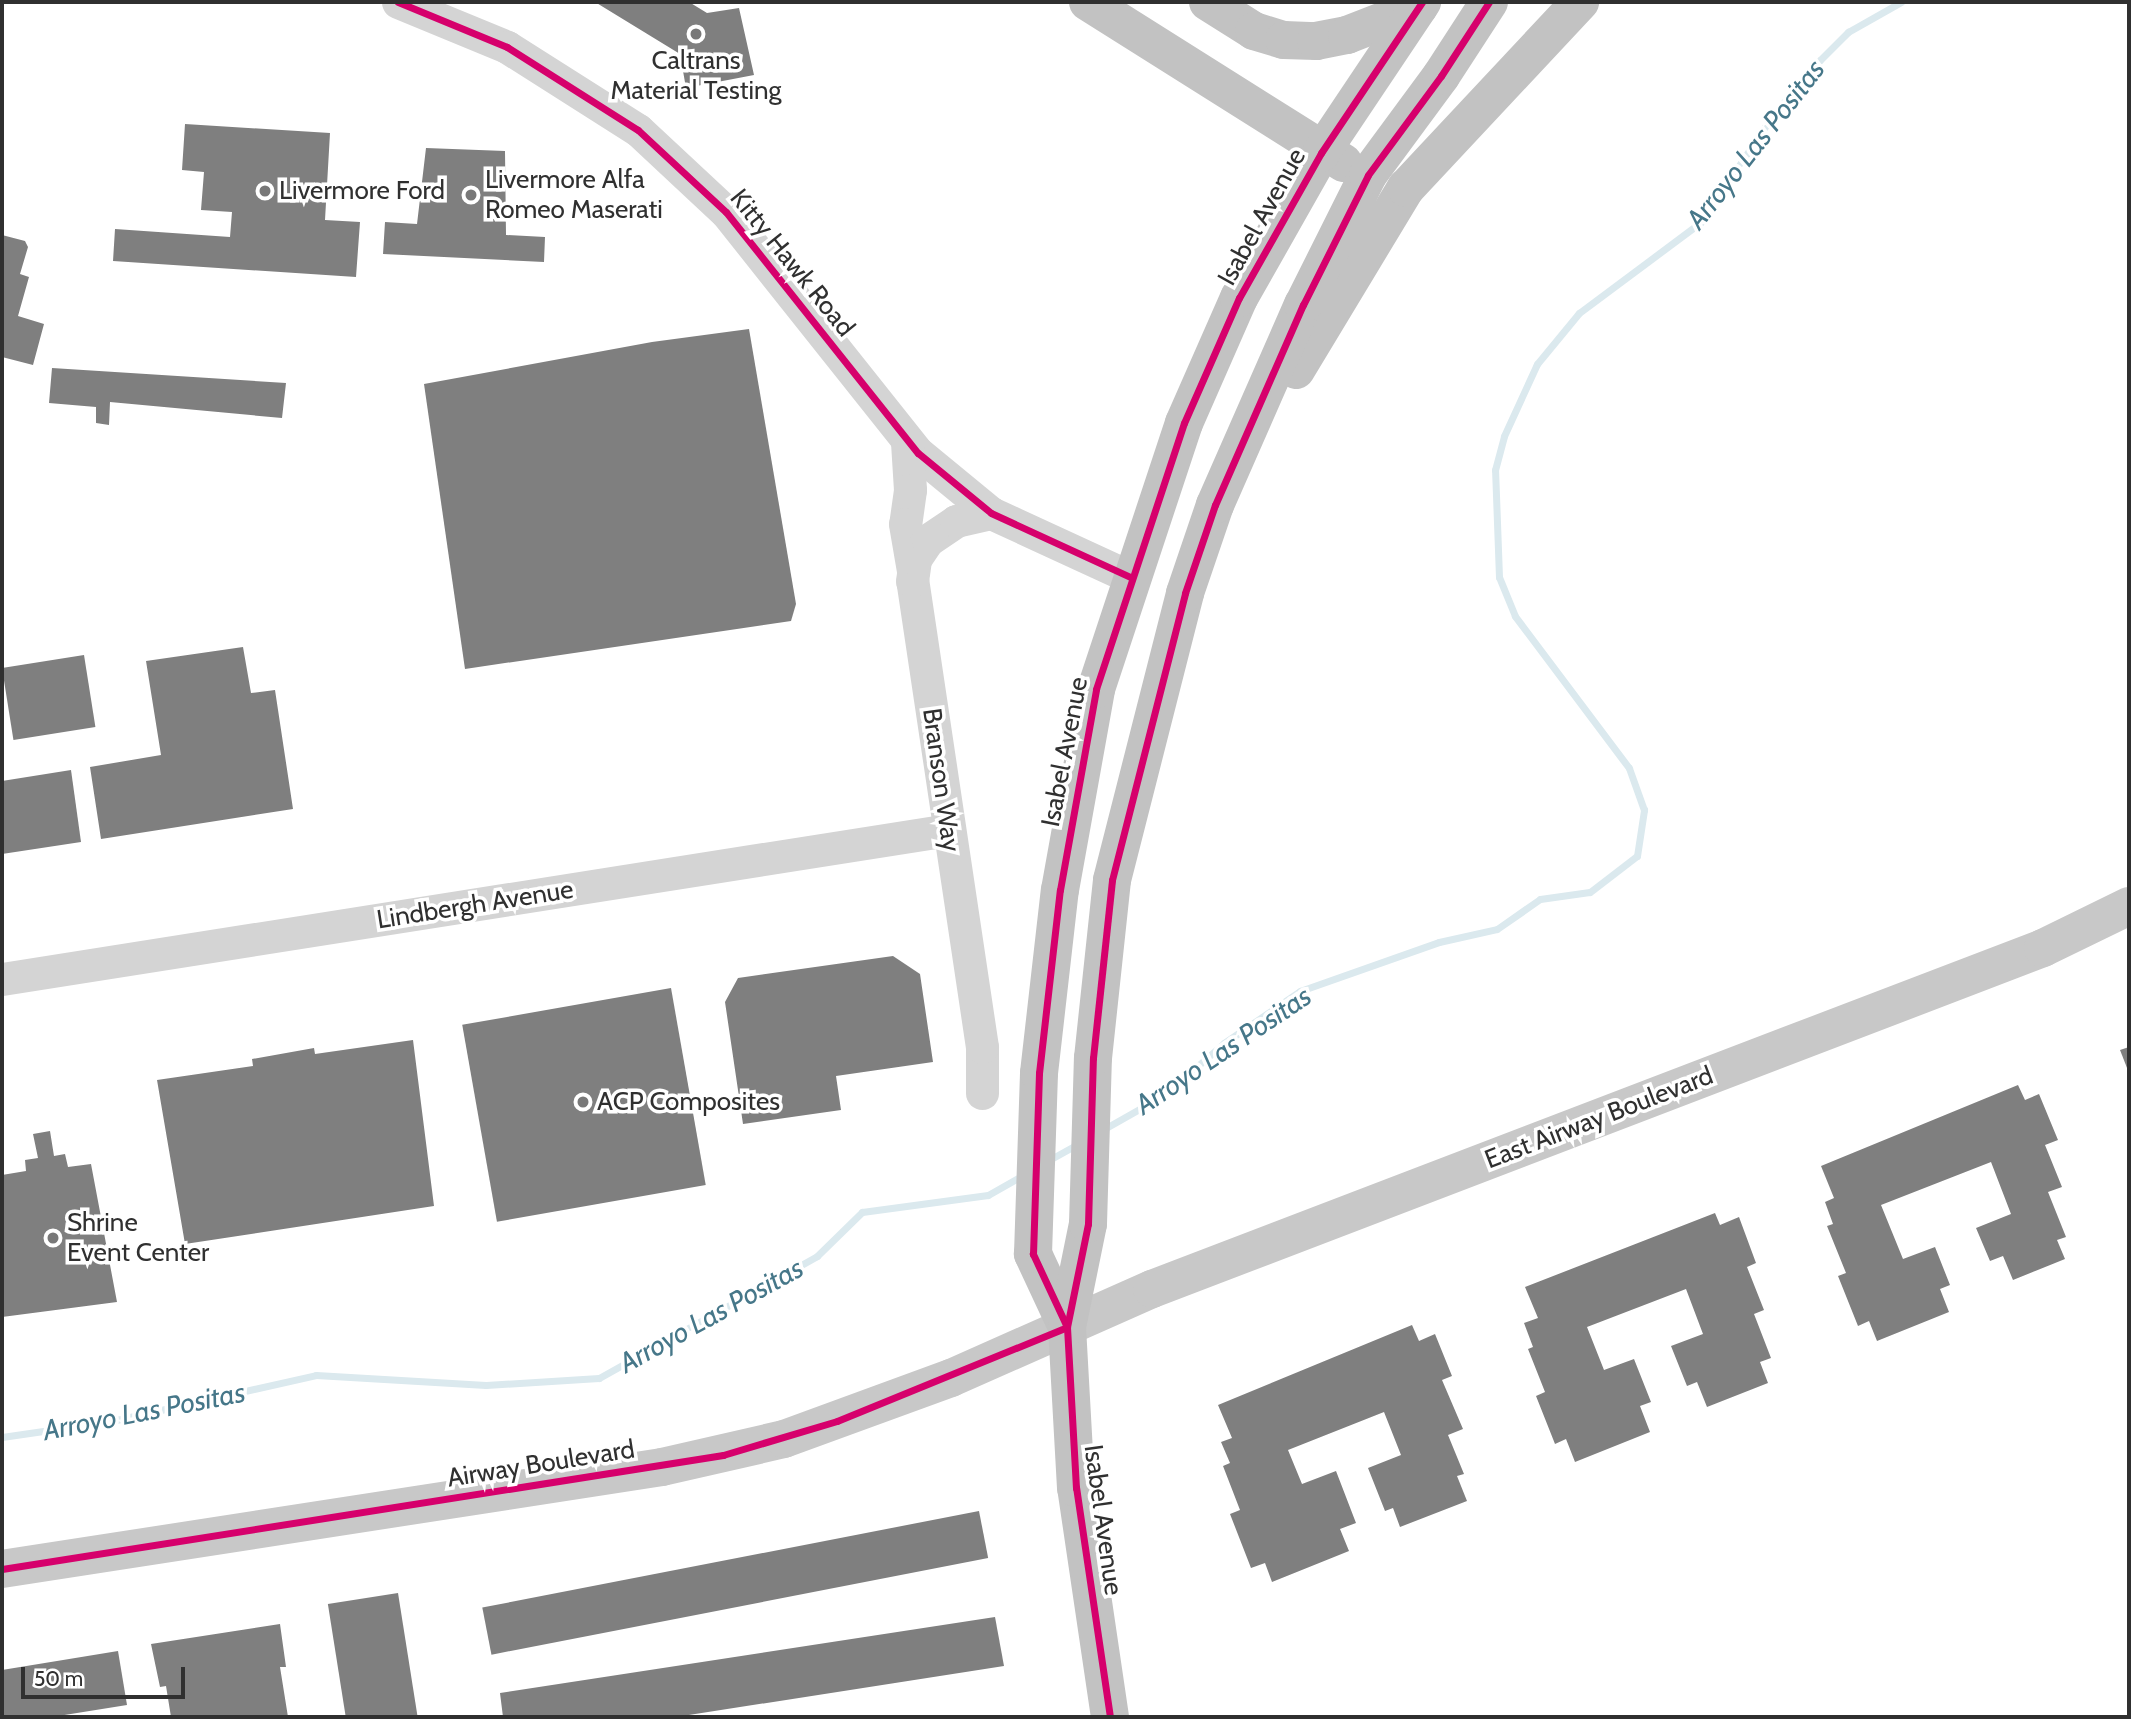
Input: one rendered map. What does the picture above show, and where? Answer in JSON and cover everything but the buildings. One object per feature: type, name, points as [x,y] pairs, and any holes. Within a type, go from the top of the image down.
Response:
[{"type":"highway","points":[[1088,2],[1321,153],[1368,175]]},
{"type":"highway","points":[[1208,2],[1254,31],[1295,40],[1347,34],[1420,5]]},
{"type":"highway","name":"Isabel Avenue","points":[[1110,1717],[1076,1488],[1067,1327],[1088,1224],[1093,1058],[1112,880],[1185,593],[1245,438],[1303,305],[1368,175],[1441,76],[1489,2]]},
{"type":"highway","points":[[1245,438],[1266,420],[1406,188],[1580,2]]},
{"type":"highway","name":"Isabel Avenue","points":[[1067,1327],[1033,1254],[1039,1073],[1060,890],[1096,689],[1130,577],[1184,423],[1239,298],[1321,153],[1420,5]]},
{"type":"main road","name":"East Airway Boulevard","points":[[1067,1327],[1152,1289],[2043,948],[2129,906]]},
{"type":"main road","name":"Airway Boulevard","points":[[2,1569],[723,1455],[837,1421],[1067,1327]]},
{"type":"street","name":"Kitty Hawk Road","points":[[397,2],[508,47],[638,130],[726,212],[907,442],[991,513],[1130,577]]},
{"type":"street","name":"Branson Way","points":[[907,442],[910,490],[905,524],[982,1047],[982,1093]]},
{"type":"street","points":[[914,571],[915,559],[928,540],[956,521],[991,513]]},
{"type":"street","name":"Lindbergh Avenue","points":[[2,979],[948,830]]},
{"type":"waterway","name":"Arroyo Las Positas","points":[[1104,1129],[1164,1095],[1224,1043],[1300,991],[1439,942],[1497,929],[1540,899],[1590,892],[1637,856],[1644,810],[1629,768],[1515,616],[1499,577],[1495,470],[1504,436],[1537,364],[1579,313],[1701,222],[1773,115],[1820,60],[1848,32],[1901,2]]},
{"type":"waterway","name":"Arroyo Las Positas","points":[[1049,1160],[1078,1144]]},
{"type":"waterway","name":"Arroyo Las Positas","points":[[2,1437],[112,1421],[316,1375],[486,1385],[599,1378],[817,1256],[862,1212],[988,1195],[1023,1175]]},
{"type":"cycle path","points":[[398,2],[507,47],[638,130],[726,212],[918,453],[991,513],[1130,577]]},
{"type":"cycle path","points":[[1067,1327],[1033,1254],[1039,1073],[1060,890],[1096,689],[1184,423],[1239,298],[1321,153],[1422,2]]},
{"type":"cycle path","points":[[1110,1717],[1076,1488],[1067,1327],[1088,1224],[1093,1058],[1112,880],[1185,593],[1215,505],[1303,305],[1368,175],[1441,76],[1489,2]]},
{"type":"cycle path","points":[[2,1569],[723,1455],[837,1421],[1067,1327]]},
{"type":"place","name":"Caltrans Material Testing","points":[[696,34]]},
{"type":"place","name":"Livermore Ford","points":[[265,191]]},
{"type":"place","name":"Livermore Alfa Romeo Maserati","points":[[471,195]]},
{"type":"place","name":"ACP Composites","points":[[583,1102]]},
{"type":"place","name":"Shrine Event Center","points":[[53,1238]]}]
